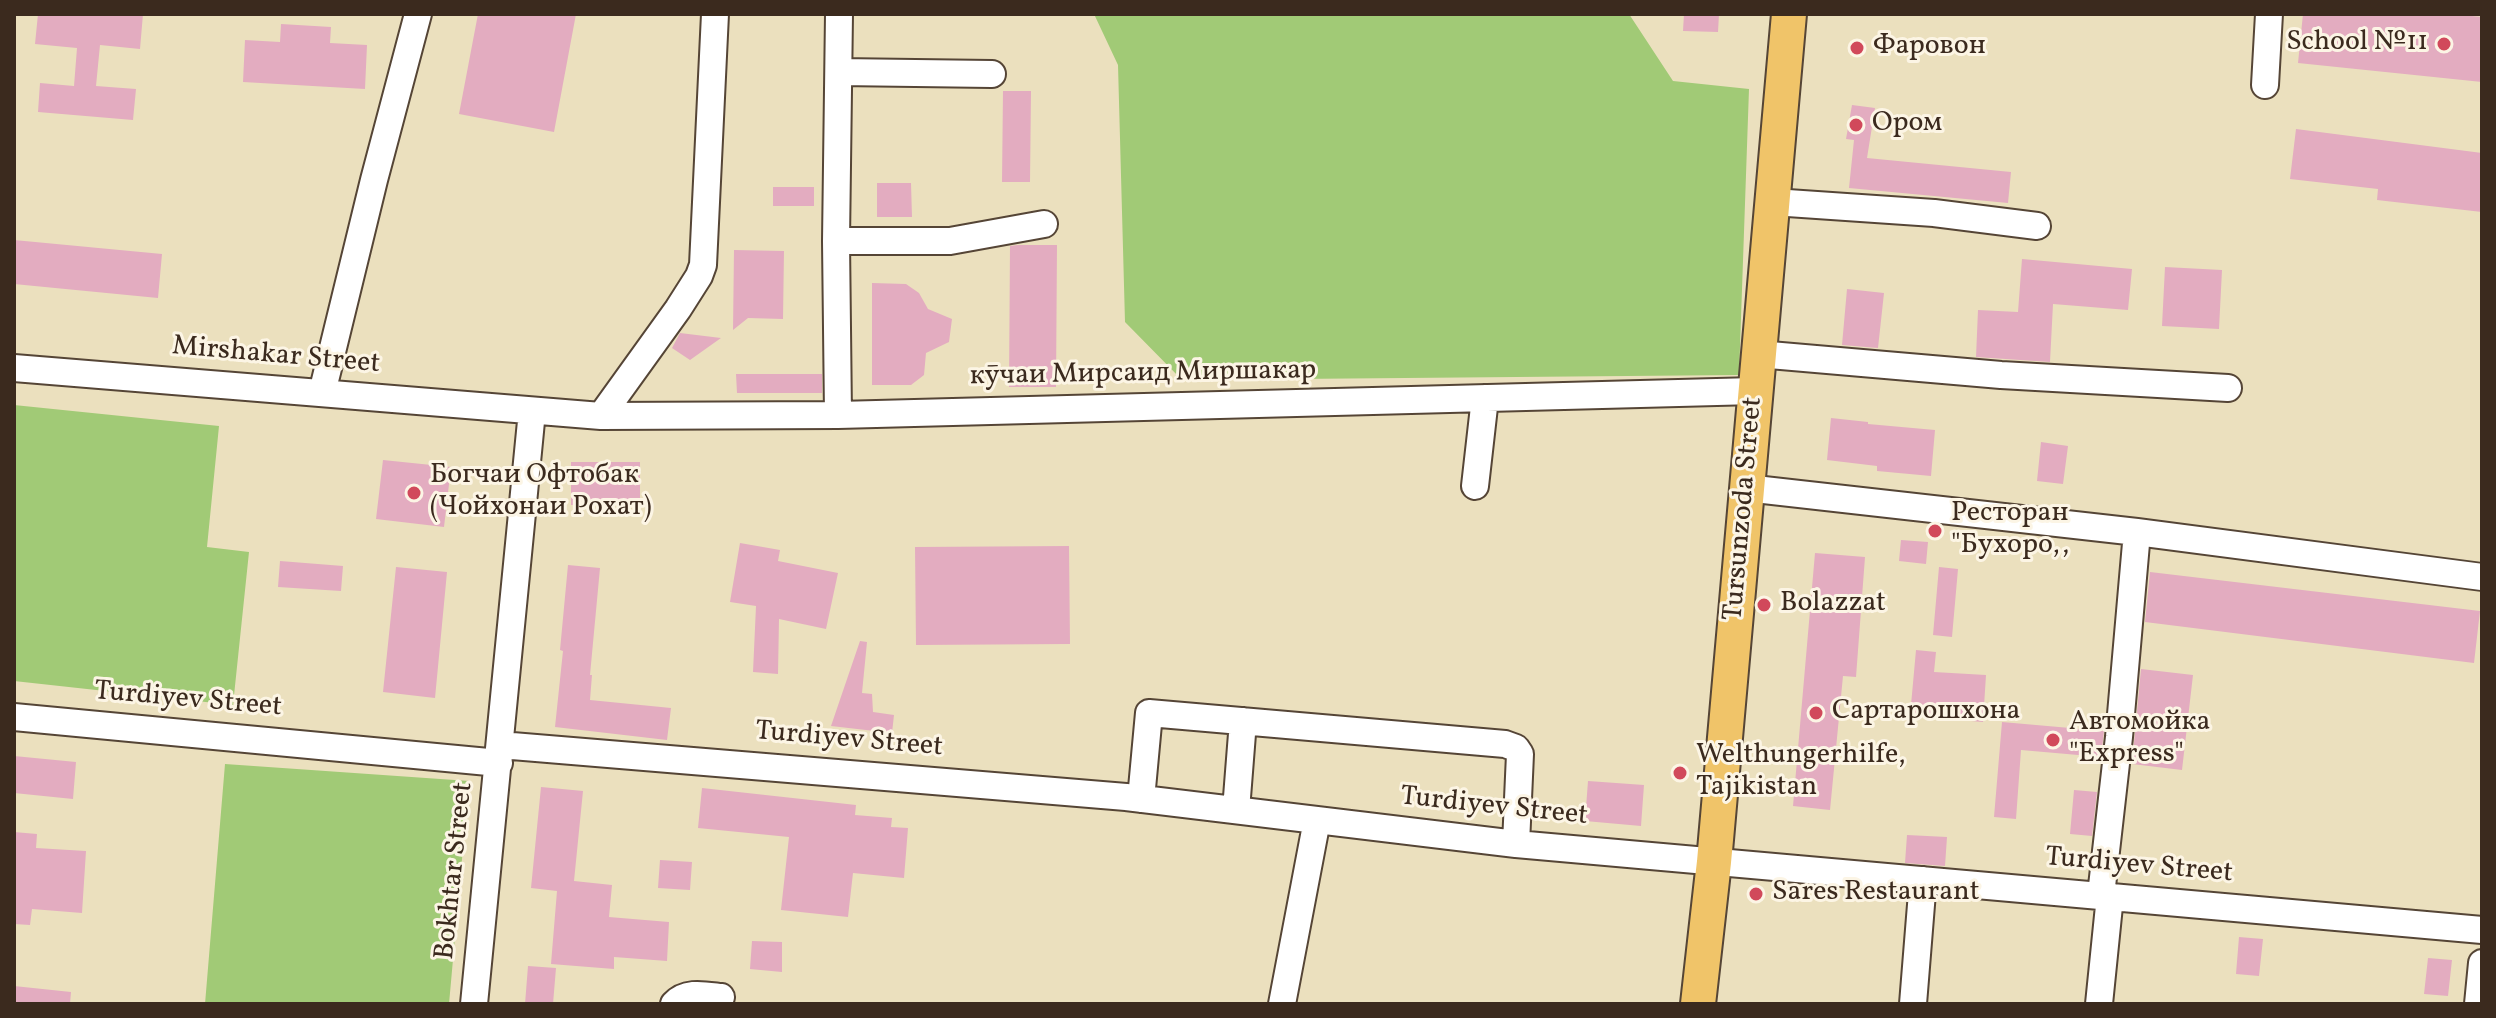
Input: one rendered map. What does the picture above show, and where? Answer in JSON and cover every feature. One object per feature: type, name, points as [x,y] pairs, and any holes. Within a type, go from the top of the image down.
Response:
[{"type":"main road","name":"Tursunzoda Street","points":[[1698,1004],[1714,862],[1789,14]]},
{"type":"street","points":[[322,393],[418,14]]},
{"type":"street","points":[[601,416],[678,309],[703,265],[715,14]]},
{"type":"street","points":[[838,415],[836,241],[839,14]]},
{"type":"street","points":[[2265,85],[2269,14]]},
{"type":"street","points":[[839,72],[992,74]]},
{"type":"street","points":[[1773,202],[1934,213],[2037,226]]},
{"type":"street","points":[[836,241],[950,241],[1044,224]]},
{"type":"street","points":[[1758,354],[2001,375],[2228,388]]},
{"type":"street","name":"Mirshakar Street","points":[[14,368],[532,411]]},
{"type":"street","name":"кӯчаи Мирсаид Миршакар","points":[[532,411],[601,416],[838,415],[1755,391]]},
{"type":"street","points":[[1475,486],[1485,398]]},
{"type":"street","name":"Bokhtar Street","points":[[474,1004],[532,411]]},
{"type":"street","points":[[1746,488],[2137,532],[2482,577]]},
{"type":"street","points":[[2099,1004],[2137,532]]},
{"type":"street","points":[[1141,799],[1149,713],[1505,744],[1516,748],[1521,761],[1516,844]]},
{"type":"street","name":"Turdiyev Street","points":[[14,717],[1141,799],[1516,844],[2482,930]]},
{"type":"street","points":[[1236,810],[1243,721]]},
{"type":"street","points":[[1282,1004],[1317,820]]},
{"type":"street","points":[[1913,1004],[1923,880]]},
{"type":"street","points":[[2478,1004],[2482,963]]},
{"type":"street","points":[[674,1004],[690,995],[721,997]]},
{"type":"green space","points":[[1094,14],[1629,14],[1673,81],[1749,89],[1739,375],[1182,380],[1125,322],[1118,65]]},
{"type":"green space","points":[[14,405],[219,426],[207,547],[249,552],[233,705],[14,681]]},
{"type":"green space","points":[[225,764],[469,781],[449,1004],[205,1004]]},
{"type":"building","points":[[38,14],[143,14],[140,49],[100,45],[96,86],[136,89],[133,120],[38,112],[40,83],[74,86],[77,48],[35,44]]},
{"type":"building","points":[[478,14],[576,14],[554,132],[459,114]]},
{"type":"building","points":[[1684,14],[1719,14],[1718,32],[1683,31]]},
{"type":"building","points":[[2303,14],[2452,14],[2482,17],[2482,82],[2298,63]]},
{"type":"building","points":[[281,24],[331,27],[330,43],[367,45],[365,89],[243,82],[245,40],[280,42]]},
{"type":"building","points":[[1003,91],[1031,91],[1030,182],[1002,182]]},
{"type":"building","points":[[1852,105],[1875,108],[1867,158],[2011,172],[2008,203],[1849,188],[1854,140],[1846,139]]},
{"type":"building","points":[[2296,129],[2482,153],[2482,212],[2377,200],[2378,189],[2290,179]]},
{"type":"building","points":[[877,183],[911,183],[912,217],[877,217]]},
{"type":"building","points":[[773,187],[814,187],[814,206],[773,206]]},
{"type":"building","points":[[14,240],[162,254],[158,298],[14,284]]},
{"type":"building","points":[[1057,245],[1056,387],[1009,387],[1010,246]]},
{"type":"building","points":[[734,250],[784,251],[783,319],[748,318],[733,330]]},
{"type":"building","points":[[2022,259],[2132,269],[2128,310],[2053,304],[2050,362],[1976,357],[1978,310],[2018,312]]},
{"type":"building","points":[[2165,267],[2222,270],[2219,329],[2162,326]]},
{"type":"building","points":[[872,283],[906,284],[919,293],[928,309],[952,319],[949,342],[926,353],[924,375],[911,385],[872,385]]},
{"type":"building","points":[[1847,289],[1884,293],[1878,348],[1842,345]]},
{"type":"building","points":[[680,333],[721,338],[690,360],[672,348]]},
{"type":"building","points":[[736,374],[822,374],[822,393],[737,393]]},
{"type":"building","points":[[1831,418],[1935,430],[1931,476],[1877,471],[1877,466],[1827,460]]},
{"type":"building","points":[[2041,442],[2068,446],[2063,484],[2037,481]]},
{"type":"building","name":"Богчаи Офтобак (Чойхонаи Рохат)","points":[[383,460],[451,467],[444,527],[376,519]]},
{"type":"building","points":[[571,462],[640,462],[640,505],[571,505]]},
{"type":"building","points":[[1901,540],[1928,542],[1926,564],[1899,561]]},
{"type":"building","points":[[740,543],[780,550],[778,561],[838,573],[826,629],[779,619],[778,674],[753,672],[756,606],[730,602]]},
{"type":"building","points":[[1069,546],[1070,644],[916,645],[915,547]]},
{"type":"building","points":[[1815,553],[1865,557],[1856,677],[1843,676],[1830,810],[1793,806]]},
{"type":"building","points":[[280,561],[343,566],[341,591],[278,587]]},
{"type":"building","points":[[568,565],[600,568],[590,700],[671,708],[667,740],[555,727]]},
{"type":"building","points":[[396,567],[447,572],[435,698],[383,692]]},
{"type":"building","points":[[1939,567],[1958,569],[1952,637],[1933,635]]},
{"type":"building","points":[[2150,572],[2480,611],[2474,663],[2145,622]]},
{"type":"building","points":[[860,641],[867,642],[862,693],[872,694],[873,712],[894,715],[892,733],[831,726]]},
{"type":"building","points":[[1916,650],[1936,652],[1934,672],[1986,675],[1983,722],[1910,716]]},
{"type":"building","points":[[2141,669],[2193,675],[2182,770],[2132,764]]},
{"type":"building","name":"Автомойка \"Express\"","points":[[2002,722],[2104,731],[2101,757],[2021,750],[2016,819],[1994,817]]},
{"type":"building","points":[[14,756],[76,762],[73,799],[14,793]]},
{"type":"building","points":[[1588,781],[1644,785],[1641,826],[1585,821]]},
{"type":"building","points":[[541,787],[583,791],[574,881],[612,885],[609,917],[669,922],[667,961],[614,957],[614,969],[551,964],[557,891],[531,888]]},
{"type":"building","points":[[702,788],[856,805],[855,815],[892,818],[891,827],[908,828],[904,878],[853,873],[848,917],[781,910],[789,837],[698,828]]},
{"type":"building","name":"Автомойка \"Express\"","points":[[2074,790],[2097,792],[2092,836],[2070,834]]},
{"type":"building","points":[[14,832],[37,834],[36,848],[86,851],[82,913],[32,909],[30,925],[14,924]]},
{"type":"building","points":[[1907,835],[1947,837],[1945,866],[1905,863]]},
{"type":"building","points":[[660,860],[692,862],[690,890],[658,888]]},
{"type":"building","points":[[2239,937],[2263,939],[2259,976],[2236,974]]},
{"type":"building","points":[[752,941],[782,942],[782,972],[750,969]]},
{"type":"building","points":[[2428,958],[2452,960],[2448,996],[2424,994]]},
{"type":"building","points":[[528,966],[556,968],[553,1004],[525,1004]]},
{"type":"building","points":[[14,986],[71,992],[70,1004],[14,1004]]},
{"type":"place","name":"School №11","points":[[2444,44]]},
{"type":"place","name":"Фаровон","points":[[1857,48]]},
{"type":"place","name":"Ором","points":[[1856,125]]},
{"type":"place","name":"Богчаи Офтобак (Чойхонаи Рохат)","points":[[414,493]]},
{"type":"place","name":"Ресторан \"Бухоро,,","points":[[1935,531]]},
{"type":"place","name":"Bolazzat","points":[[1764,605]]},
{"type":"place","name":"Сартарошхона","points":[[1816,713]]},
{"type":"place","name":"Автомойка \"Express\"","points":[[2053,740]]},
{"type":"place","name":"Welthungerhilfe, Tajikistan","points":[[1680,773]]},
{"type":"place","name":"Sares Restaurant","points":[[1756,894]]}]
